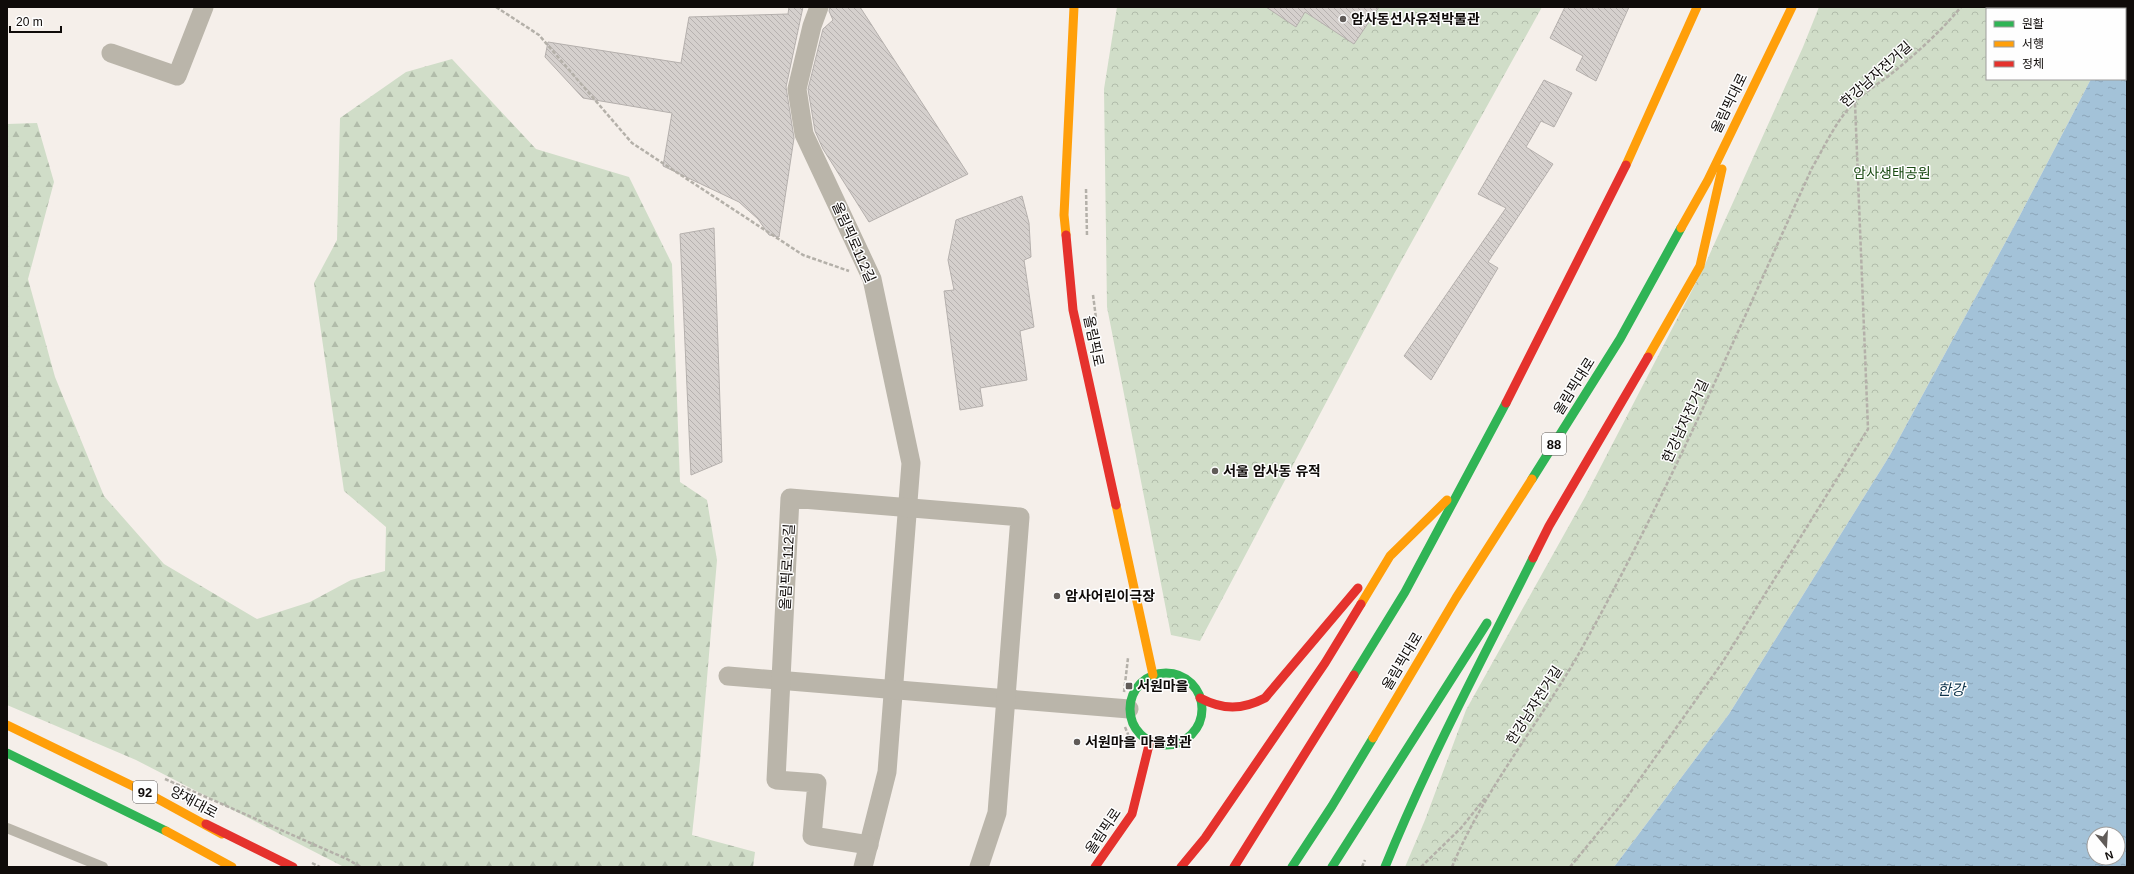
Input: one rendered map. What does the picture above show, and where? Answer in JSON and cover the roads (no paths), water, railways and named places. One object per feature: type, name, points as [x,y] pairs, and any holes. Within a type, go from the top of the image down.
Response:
[{"type":"main road","name":"올림픽로","points":[[1074,7],[1064,215],[1073,310],[1153,674]]},
{"type":"main road","points":[[1234,867],[1297,768],[1405,592],[1463,486],[1521,376],[1627,162],[1697,7]]},
{"type":"main road","name":"올림픽대로","points":[[1292,867],[1332,806],[1456,598],[1620,339],[1708,180],[1792,7]]},
{"type":"main road","points":[[1502,599],[1549,526],[1612,421],[1700,266],[1730,133]]},
{"type":"main road","points":[[1200,698],[1212,705],[1233,709],[1252,706],[1266,698],[1354,592],[1463,486]]},
{"type":"main road","points":[[1385,867],[1407,813],[1549,526]]},
{"type":"main road","points":[[1181,867],[1205,838],[1325,663],[1390,556]]},
{"type":"main road","points":[[1332,867],[1390,772],[1493,612]]},
{"type":"main road","points":[[1153,674],[1176,674],[1187,679],[1195,687],[1200,698],[1202,709],[1200,720],[1194,730],[1186,738],[1175,743],[1164,744],[1150,741],[1135,728],[1127,709],[1136,688],[1153,674]]},
{"type":"main road","name":"양재대로","points":[[7,725],[206,824],[278,867]]},
{"type":"main road","name":"올림픽로","points":[[1095,867],[1132,814],[1150,741]]},
{"type":"main road","name":"92","points":[[7,752],[143,818],[232,867]]},
{"type":"main road","points":[[206,824],[293,867]]},
{"type":"street","points":[[111,53],[177,76],[204,7]]},
{"type":"street","name":"올림픽로112길","points":[[819,7],[812,26],[797,89],[800,116],[804,134],[872,279],[911,463],[887,772],[863,867]]},
{"type":"street","name":"올림픽로112길","points":[[869,845],[812,836],[818,783],[776,780],[790,498],[1020,517],[997,813],[979,867]]},
{"type":"street","points":[[728,676],[1127,709]]},
{"type":"lane","points":[[7,828],[103,867]]},
{"type":"water","name":"한강","points":[[2127,8],[2127,867],[1614,867],[1729,714],[1890,455],[2018,219],[2090,80],[2126,80]]},
{"type":"place","name":"암사동선사유적박물관","points":[[1343,19]]},
{"type":"place","name":"서울 암사동 유적","points":[[1215,471]]},
{"type":"place","name":"암사어린이극장","points":[[1057,596]]},
{"type":"place","name":"서원마을","points":[[1129,686]]},
{"type":"place","name":"서원마을 마을회관","points":[[1077,742]]},
{"type":"park label","name":"암사생태공원","points":[[1892,173]]}]
